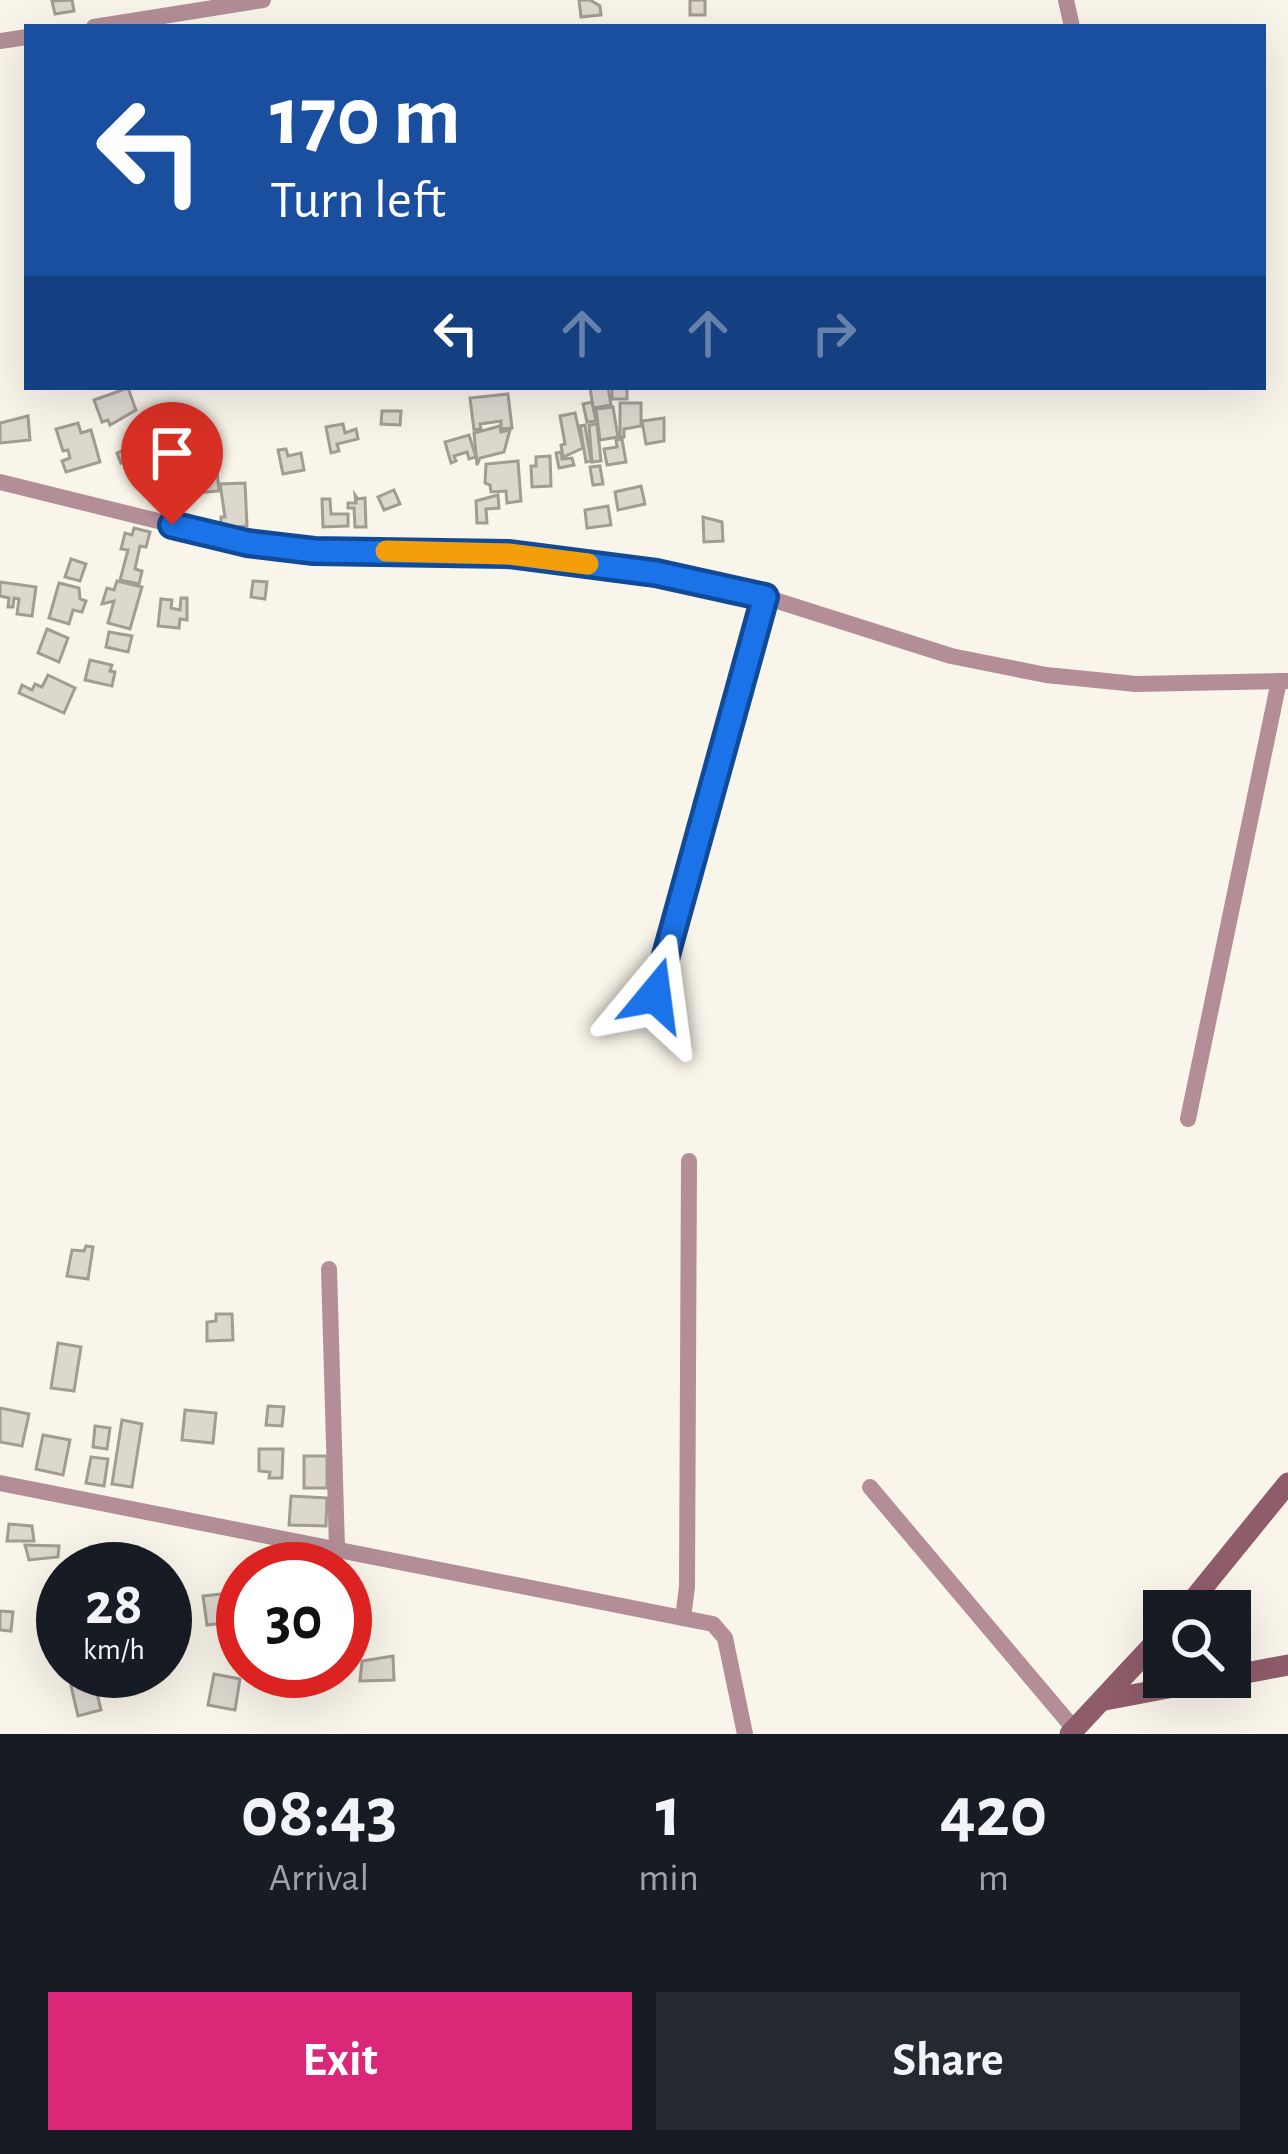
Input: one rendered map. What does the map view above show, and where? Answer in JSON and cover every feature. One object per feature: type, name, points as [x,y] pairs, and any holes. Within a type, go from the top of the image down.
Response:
[{"type":"street","points":[[113,24],[263,0]]},
{"type":"street","points":[[0,482],[247,543],[314,551],[508,554],[656,573],[765,597],[952,656],[1046,675],[1136,684],[1283,681],[1188,1119]]},
{"type":"street","points":[[655,995],[765,597]]},
{"type":"street","points":[[683,1618],[689,1161]]},
{"type":"street","points":[[329,1269],[337,1542]]},
{"type":"street","points":[[0,1483],[306,1542]]},
{"type":"street","points":[[1201,1590],[1288,1483]]},
{"type":"street","points":[[870,1487],[1072,1732],[1143,1658]]},
{"type":"street","points":[[372,1555],[712,1624],[721,1630],[730,1656],[745,1734]]},
{"type":"street","points":[[1251,1672],[1288,1665]]},
{"type":"street","points":[[1106,1700],[1143,1693]]},
{"type":"building","points":[[72,0],[74,11],[55,14],[52,1]]},
{"type":"building","points":[[579,0],[600,6],[601,15],[581,17]]},
{"type":"building","points":[[690,0],[705,0],[705,15],[690,15]]},
{"type":"building","points":[[129,390],[136,410],[110,425],[108,420],[102,422],[94,400]]},
{"type":"building","points":[[590,390],[608,390],[611,405],[593,408]]},
{"type":"building","points":[[612,390],[627,390],[627,399],[612,399]]},
{"type":"building","points":[[508,394],[512,428],[501,429],[501,421],[480,424],[481,429],[474,430],[470,398]]},
{"type":"building","points":[[592,402],[596,421],[587,422],[583,404]]},
{"type":"building","points":[[620,403],[641,403],[641,426],[624,429],[624,437],[620,437]]},
{"type":"building","points":[[613,407],[618,437],[600,440],[596,409]]},
{"type":"building","points":[[382,411],[401,411],[400,425],[381,424]]},
{"type":"building","points":[[575,413],[583,448],[563,457],[560,416]]},
{"type":"building","points":[[28,416],[30,440],[0,443],[0,423]]},
{"type":"building","points":[[664,418],[664,441],[646,444],[642,421]]},
{"type":"building","points":[[78,423],[81,433],[91,430],[100,462],[66,472],[62,461],[70,458],[56,429]]},
{"type":"building","points":[[343,424],[345,433],[356,429],[358,439],[337,444],[339,451],[331,453],[326,427]]},
{"type":"building","points":[[597,424],[601,461],[592,462],[589,425]]},
{"type":"building","points":[[585,425],[591,461],[586,462],[580,426]]},
{"type":"building","points":[[500,426],[501,432],[510,430],[504,452],[480,458],[477,465],[474,433]]},
{"type":"building","points":[[469,435],[476,457],[469,459],[467,452],[454,456],[456,461],[451,463],[445,442]]},
{"type":"building","points":[[622,439],[626,462],[607,465],[604,449],[617,447],[616,440]]},
{"type":"building","points":[[145,441],[149,451],[121,463],[117,453]]},
{"type":"building","points":[[286,449],[288,456],[301,453],[304,470],[283,474],[278,450]]},
{"type":"building","points":[[561,452],[562,459],[572,458],[574,465],[559,468],[556,453]]},
{"type":"building","points":[[550,456],[551,486],[532,487],[531,466],[536,466],[536,457]]},
{"type":"building","points":[[216,461],[219,491],[183,494],[181,478],[193,477],[192,468]]},
{"type":"building","points":[[518,461],[521,501],[507,503],[506,491],[491,492],[485,483],[486,464]]},
{"type":"building","points":[[600,466],[603,484],[593,485],[590,467]]},
{"type":"building","points":[[245,483],[247,526],[221,528],[221,517],[225,517],[220,484]]},
{"type":"building","points":[[641,486],[645,504],[618,510],[615,492]]},
{"type":"building","points":[[394,490],[400,504],[384,510],[378,497]]},
{"type":"building","points":[[355,495],[365,498],[366,527],[355,527],[354,508],[348,508],[348,503],[356,503]]},
{"type":"building","points":[[498,495],[499,508],[486,509],[487,523],[477,523],[476,501]]},
{"type":"building","points":[[322,499],[330,499],[331,514],[348,514],[348,526],[323,527]]},
{"type":"building","points":[[608,506],[611,525],[587,528],[585,510]]},
{"type":"building","points":[[703,517],[722,522],[723,541],[704,542]]},
{"type":"building","points":[[134,528],[150,532],[146,547],[140,546],[135,569],[142,571],[139,584],[120,580],[128,550],[121,549],[125,533],[132,535]]},
{"type":"building","points":[[71,559],[86,564],[80,581],[65,577]]},
{"type":"building","points":[[117,581],[142,587],[130,629],[108,623],[114,601],[102,604],[107,588],[114,590]]},
{"type":"building","points":[[253,581],[267,582],[265,599],[251,597]]},
{"type":"building","points":[[0,582],[36,587],[32,616],[17,614],[19,599],[14,598],[13,607],[8,607],[9,598],[0,596]]},
{"type":"building","points":[[59,583],[79,588],[80,599],[86,601],[82,612],[73,610],[69,624],[49,618]]},
{"type":"building","points":[[181,598],[187,598],[187,620],[180,619],[179,628],[158,626],[161,599],[172,600],[171,608],[180,610]]},
{"type":"building","points":[[47,629],[68,638],[59,662],[38,653]]},
{"type":"building","points":[[109,632],[132,636],[128,652],[106,647]]},
{"type":"building","points":[[90,660],[112,665],[112,686],[85,680]]},
{"type":"building","points":[[48,675],[75,688],[64,713],[19,693],[22,685],[32,690],[35,684],[42,687]]},
{"type":"building","points":[[86,1246],[93,1247],[88,1279],[67,1276],[72,1250],[84,1251]]},
{"type":"building","points":[[216,1314],[232,1314],[233,1340],[207,1341],[207,1322],[216,1321]]},
{"type":"building","points":[[58,1343],[81,1347],[74,1391],[51,1388]]},
{"type":"building","points":[[268,1406],[284,1407],[282,1426],[266,1425]]},
{"type":"building","points":[[0,1408],[29,1414],[22,1446],[0,1442]]},
{"type":"building","points":[[185,1410],[216,1413],[213,1443],[182,1440]]},
{"type":"building","points":[[122,1420],[142,1424],[132,1487],[112,1484]]},
{"type":"building","points":[[95,1426],[110,1428],[107,1449],[93,1447]]},
{"type":"building","points":[[43,1435],[70,1440],[63,1475],[36,1469]]},
{"type":"building","points":[[259,1449],[283,1449],[282,1478],[269,1478],[270,1472],[259,1471]]},
{"type":"building","points":[[304,1456],[327,1456],[327,1488],[304,1488]]},
{"type":"building","points":[[91,1457],[108,1459],[104,1486],[86,1483]]},
{"type":"building","points":[[291,1496],[327,1498],[326,1526],[289,1525]]},
{"type":"building","points":[[9,1524],[32,1526],[34,1541],[7,1541]]},
{"type":"building","points":[[25,1545],[36,1545],[36,1559],[29,1560]]},
{"type":"building","points":[[216,1595],[216,1624],[207,1625],[203,1596]]},
{"type":"building","points":[[0,1611],[13,1612],[11,1631],[0,1630]]},
{"type":"building","points":[[393,1656],[394,1680],[372,1681],[372,1659]]},
{"type":"building","points":[[216,1674],[216,1698],[237,1698],[235,1710],[208,1705]]},
{"type":"building","points":[[74,1698],[98,1698],[101,1710],[78,1716]]},
{"type":"slow traffic","points":[[386,551],[508,554],[588,564]]},
{"type":"route","points":[[172,525],[247,543],[314,551],[508,554],[656,573],[765,597],[655,995]]}]
